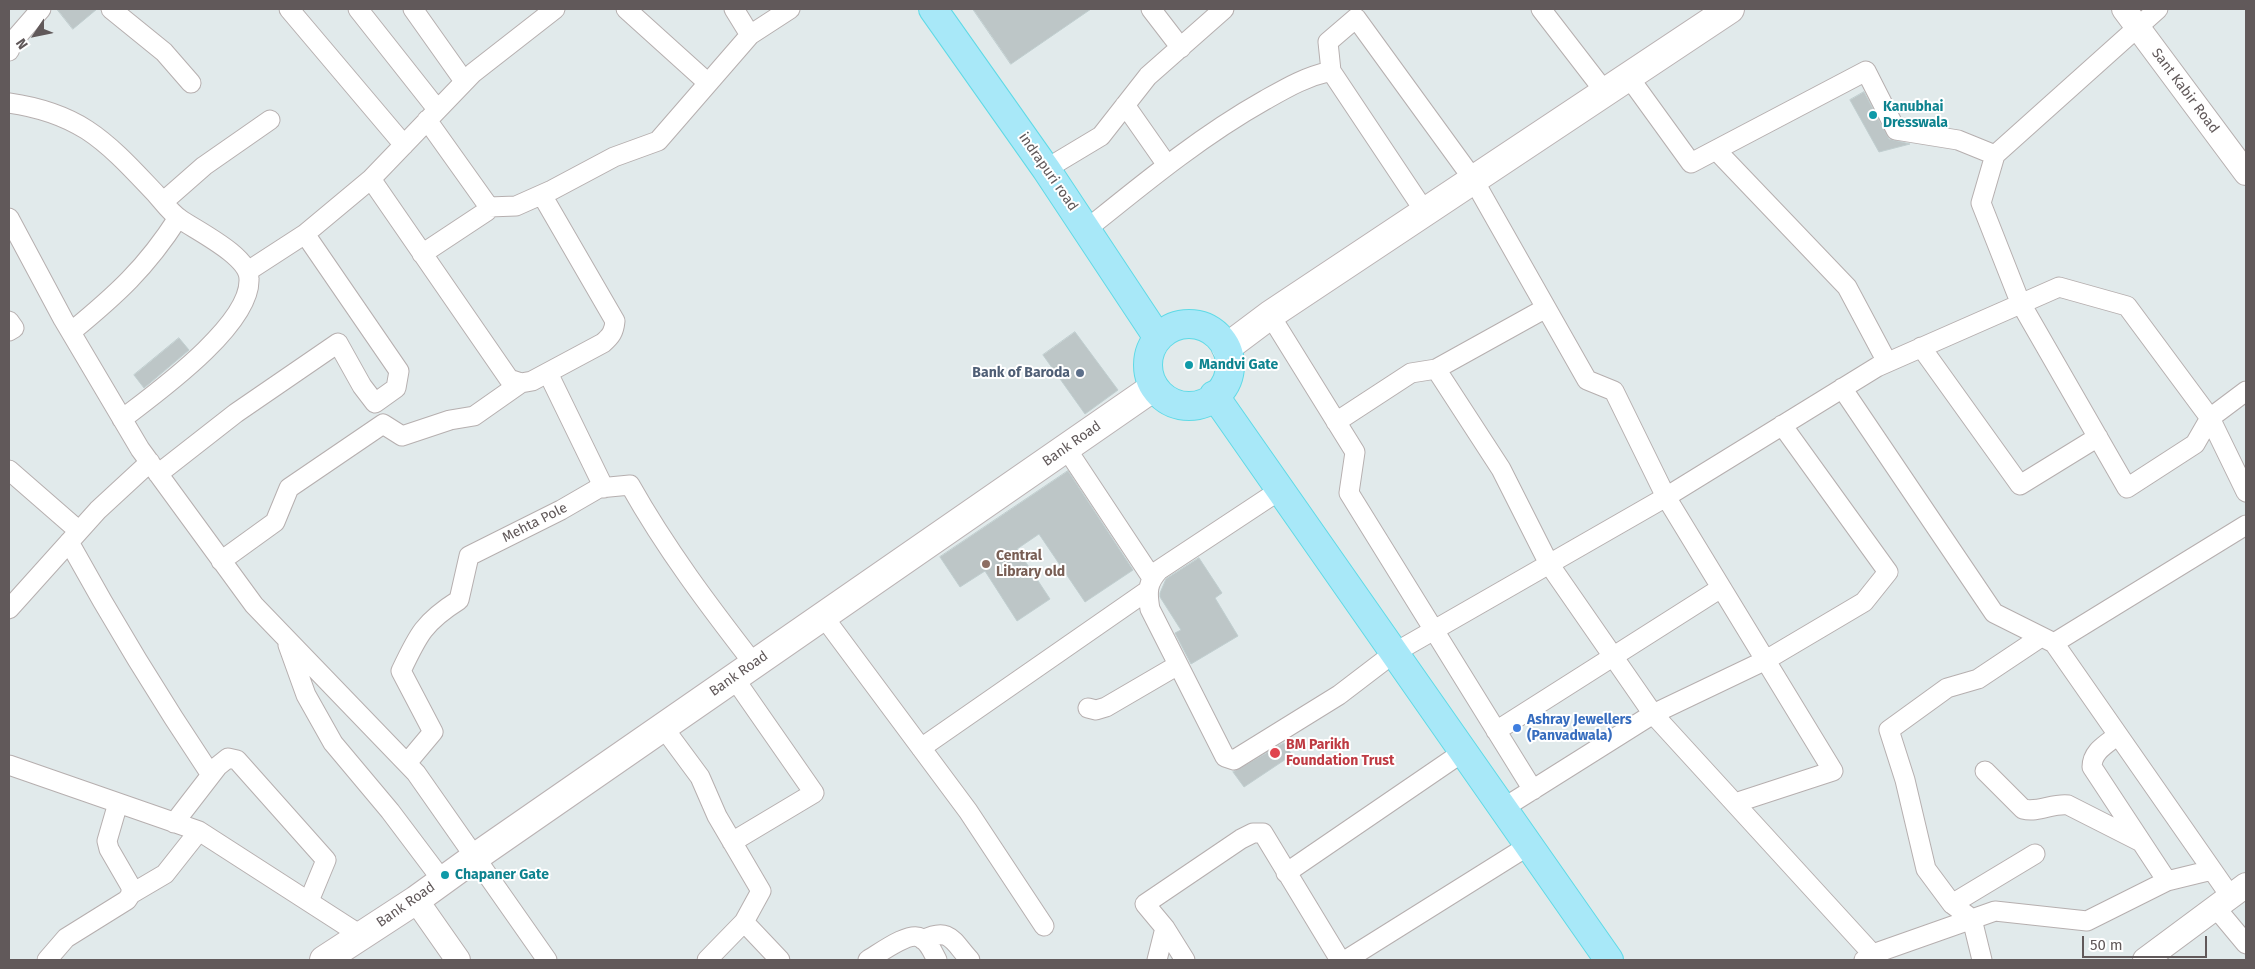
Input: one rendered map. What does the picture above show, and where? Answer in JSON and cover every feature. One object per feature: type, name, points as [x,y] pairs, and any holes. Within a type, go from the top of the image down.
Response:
[{"type":"main road","name":"indrapuri road","points":[[933,9],[1053,165],[1164,334]]},
{"type":"main road","points":[[955,9],[1053,165]]},
{"type":"main road","points":[[1226,348],[1270,315],[1730,9]]},
{"type":"main road","points":[[1179,325],[1201,325],[1211,330],[1226,348],[1230,358],[1227,382],[1211,400],[1199,406],[1174,404],[1162,397],[1154,387],[1148,374],[1148,361],[1152,344],[1164,334],[1179,325]]},
{"type":"main road","name":"Bank Road","points":[[324,960],[416,900],[442,880],[1154,387]]},
{"type":"main road","points":[[1214,395],[1609,960]]},
{"type":"street","points":[[9,51],[14,40],[41,9]]},
{"type":"street","points":[[111,9],[164,52],[190,83]]},
{"type":"street","points":[[289,9],[404,146]]},
{"type":"street","points":[[358,9],[432,114],[489,207]]},
{"type":"street","points":[[413,9],[464,82]]},
{"type":"street","points":[[248,271],[305,234],[371,179],[464,82],[555,9]]},
{"type":"street","points":[[626,9],[708,83]]},
{"type":"street","points":[[734,9],[750,35]]},
{"type":"street","points":[[489,207],[516,206],[542,195],[614,157],[658,140],[750,35],[790,9]]},
{"type":"street","points":[[1152,9],[1181,48]]},
{"type":"street","points":[[1053,165],[1101,136],[1148,76],[1224,9]]},
{"type":"street","points":[[1366,9],[1477,177],[1546,308],[1587,380],[1614,391],[1666,497],[1833,771],[1735,803]]},
{"type":"street","points":[[1540,9],[1605,92]]},
{"type":"street","points":[[2158,9],[2130,17],[1995,155],[1981,203],[2020,302],[2127,488],[2195,444],[2210,418],[2246,392]]},
{"type":"street","name":"Sant Kabir Road","points":[[2130,17],[2246,173]]},
{"type":"street","points":[[1425,212],[1331,71],[1328,42],[1356,18],[1477,177]]},
{"type":"street","points":[[1093,224],[1167,165],[1238,115],[1307,77],[1331,71]]},
{"type":"street","points":[[1628,76],[1691,163],[1866,71],[1896,130],[1958,140],[1995,155]]},
{"type":"street","points":[[9,103],[52,111],[87,130],[118,155],[178,218],[236,257],[248,271],[247,294],[233,318],[182,372],[122,419]]},
{"type":"street","points":[[1126,105],[1167,165]]},
{"type":"street","points":[[163,202],[204,166],[270,120]]},
{"type":"street","points":[[1716,150],[1847,286],[1887,362]]},
{"type":"street","points":[[371,179],[509,380],[521,383],[532,381],[603,343],[611,336],[615,321],[542,195]]},
{"type":"street","points":[[422,254],[487,211],[489,207]]},
{"type":"street","points":[[9,218],[71,332],[122,419],[154,468],[221,561],[254,605],[416,773],[547,960]]},
{"type":"street","points":[[71,332],[139,272],[160,246],[178,218]]},
{"type":"street","points":[[9,609],[74,537],[154,468],[338,343],[362,386],[375,402],[396,388],[399,371],[305,234]]},
{"type":"street","points":[[1066,448],[1149,585],[1150,609],[1225,757],[1234,760],[1339,695],[1394,653],[1666,497],[1887,362],[2020,302],[2059,287],[2127,306],[2210,418],[2246,492]]},
{"type":"street","points":[[1336,422],[1411,373],[1436,369],[1546,308]]},
{"type":"street","points":[[1270,315],[1355,452],[1349,493],[1533,790]]},
{"type":"street","points":[[9,321],[14,328],[9,331]]},
{"type":"street","points":[[1921,347],[2020,485],[2098,437]]},
{"type":"street","points":[[1436,369],[1501,469],[1550,564],[1653,714],[1735,803],[1872,958],[1995,910],[2087,921],[2167,882],[2212,870]]},
{"type":"street","points":[[548,373],[604,488]]},
{"type":"street","points":[[221,561],[274,522],[289,488],[383,424],[402,436],[450,420],[474,416],[521,383]]},
{"type":"street","points":[[1842,388],[1994,612],[2047,640],[2118,736],[2231,896],[2246,944]]},
{"type":"street","points":[[1502,809],[1653,714],[1766,660],[1864,602],[1888,572],[1782,425]]},
{"type":"street","points":[[9,470],[74,537],[119,631],[210,775]]},
{"type":"street","name":"Mehta Pole","points":[[407,763],[433,732],[401,672],[418,635],[436,615],[459,600],[469,556],[604,488],[630,485],[658,534],[707,604],[744,671]]},
{"type":"street","points":[[921,748],[1149,585],[1159,570],[1280,490]]},
{"type":"street","points":[[1982,960],[1972,919],[1952,904],[1926,869],[1905,780],[1890,730],[1946,688],[1978,679],[2246,525]]},
{"type":"street","points":[[1496,731],[1722,588]]},
{"type":"street","points":[[823,616],[968,811],[1044,926]]},
{"type":"street","points":[[286,638],[306,695],[333,743],[390,811],[442,880]]},
{"type":"street","points":[[1088,708],[1096,710],[1106,707],[1178,665]]},
{"type":"street","points":[[732,842],[814,793],[744,671]]},
{"type":"street","points":[[663,727],[700,777],[717,816],[761,891],[744,922],[707,960]]},
{"type":"street","points":[[2118,736],[2098,751],[2092,760],[2092,767],[2167,882]]},
{"type":"street","points":[[1286,873],[1463,752]]},
{"type":"street","points":[[174,823],[218,766],[228,758],[236,760],[321,852],[326,860],[309,901]]},
{"type":"street","points":[[9,765],[199,831],[362,936]]},
{"type":"street","points":[[1985,771],[2024,809],[2029,811],[2058,804],[2068,805],[2141,842]]},
{"type":"street","points":[[118,803],[107,841],[109,849],[131,888],[131,894]]},
{"type":"street","points":[[47,960],[66,938],[127,900],[131,894],[165,874],[199,831]]},
{"type":"street","points":[[1185,960],[1165,928],[1144,904],[1253,833],[1263,833],[1340,960]]},
{"type":"street","points":[[1346,960],[1528,846]]},
{"type":"street","points":[[1952,904],[2035,854]]},
{"type":"street","points":[[2145,960],[2231,896]]},
{"type":"street","points":[[416,900],[454,959]]},
{"type":"street","points":[[744,922],[780,960]]},
{"type":"street","points":[[1157,960],[1165,928]]},
{"type":"street","points":[[923,940],[936,933],[946,934],[970,960]]},
{"type":"street","points":[[868,960],[908,936],[920,937],[937,960]]},
{"type":"building","points":[[57,9],[97,9],[73,29]]},
{"type":"building","points":[[973,9],[1091,9],[1011,64]]},
{"type":"building","points":[[1864,92],[1889,139],[1910,144],[1879,152],[1850,100]]},
{"type":"building","name":"Bank of Baroda","points":[[1075,332],[1118,390],[1085,414],[1043,355]]},
{"type":"building","points":[[179,338],[189,350],[144,388],[134,375]]},
{"type":"building","points":[[1068,471],[1133,570],[1085,602],[1039,534],[1017,549],[1050,599],[1017,621],[985,571],[960,587],[940,557]]},
{"type":"building","points":[[1199,558],[1222,593],[1215,598],[1238,636],[1191,664],[1175,633],[1181,630],[1160,597],[1160,593],[1166,579]]},
{"type":"building","points":[[1284,743],[1292,755],[1244,787],[1233,772]]},
{"type":"place","name":"Kanubhai Dresswala","points":[[1873,115]]},
{"type":"place","name":"Mandvi Gate","points":[[1189,365]]},
{"type":"place","name":"Bank of Baroda","points":[[1080,373]]},
{"type":"place","name":"Central Library old","points":[[986,564]]},
{"type":"place","name":"Ashray Jewellers (Panvadwala)","points":[[1517,728]]},
{"type":"place","name":"BM Parikh Foundation Trust","points":[[1275,753]]},
{"type":"place","name":"Chapaner Gate","points":[[445,875]]}]
